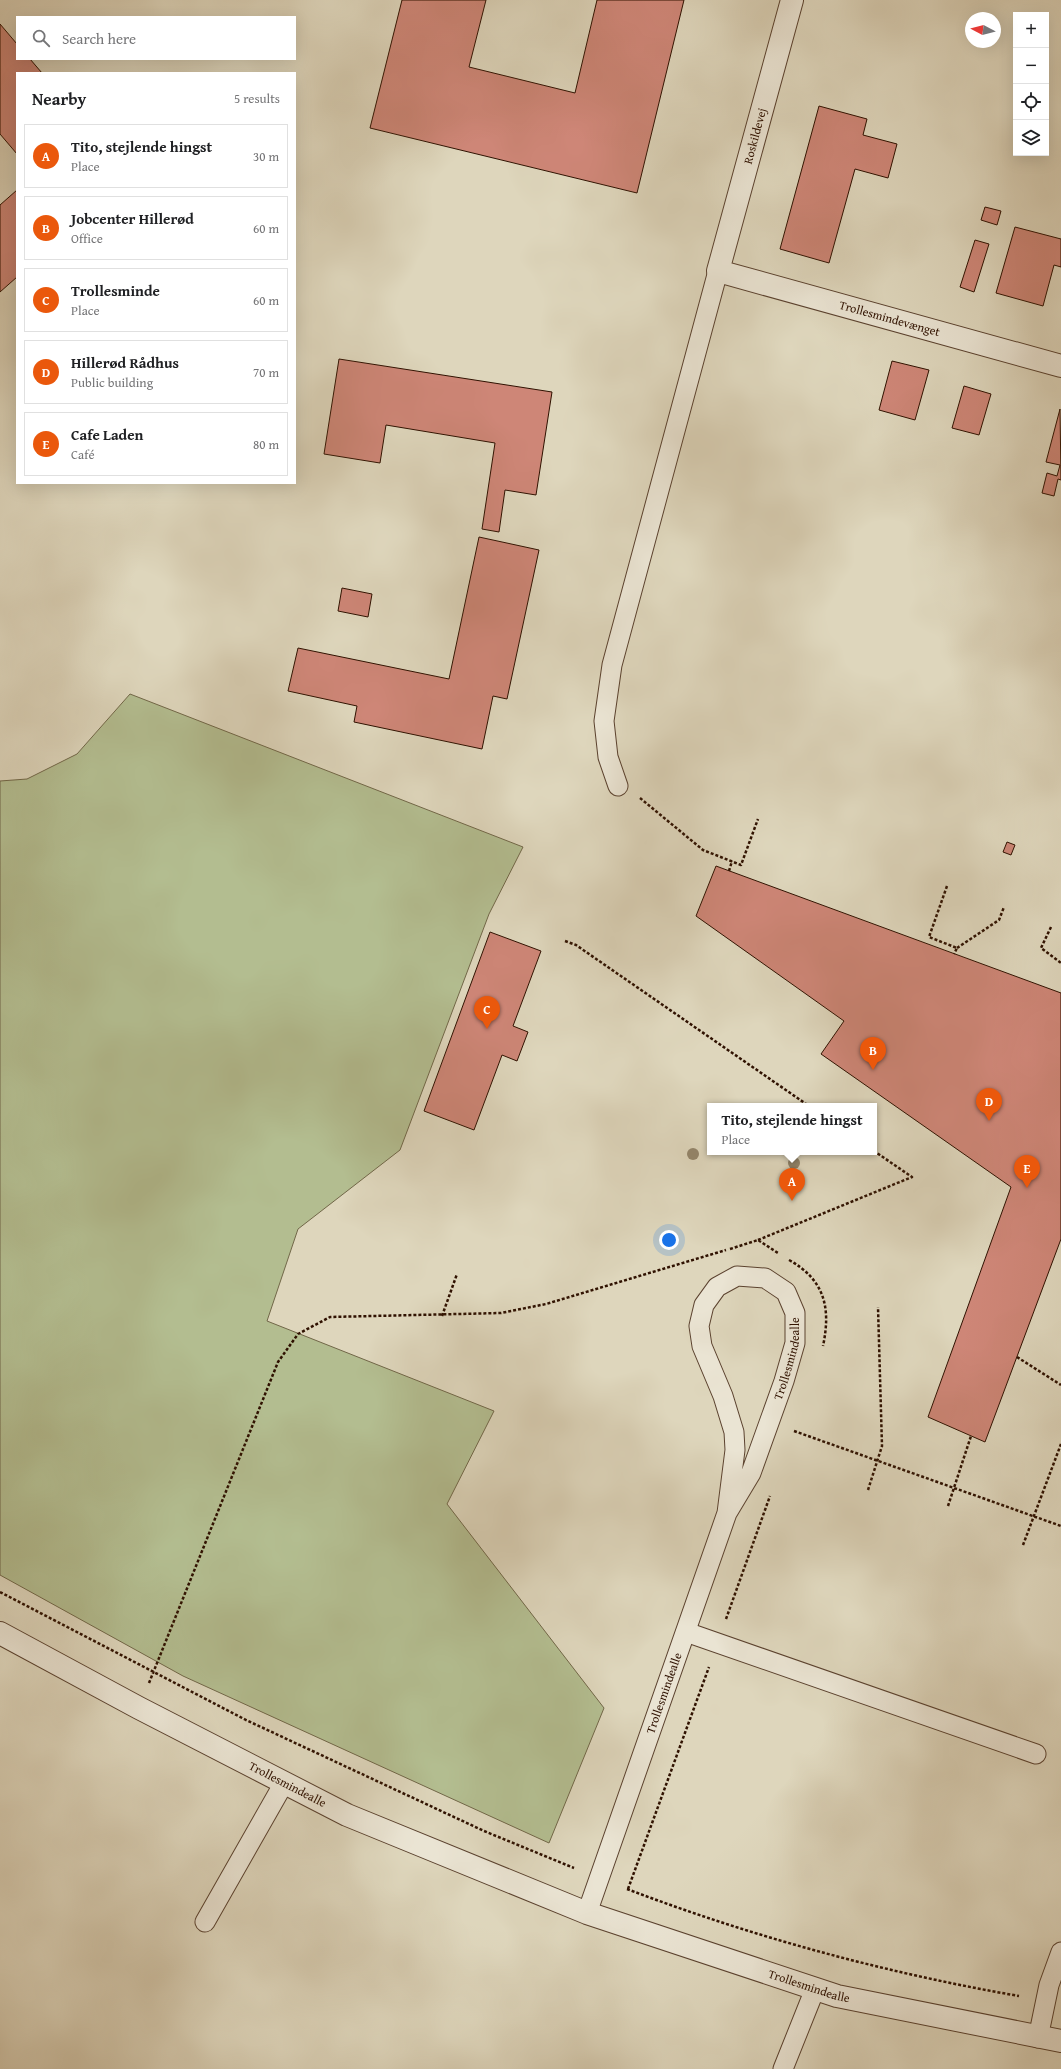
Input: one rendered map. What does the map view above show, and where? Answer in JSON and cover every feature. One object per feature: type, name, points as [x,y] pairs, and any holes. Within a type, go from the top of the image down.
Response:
[{"type":"street","name":"Roskildevej","points":[[718,271],[792,0]]},
{"type":"street","name":"Trollesmindevænget","points":[[718,271],[1061,366]]},
{"type":"street","name":"Trollesmindealle","points":[[0,1633],[139,1708],[347,1815],[587,1913],[837,1996],[1038,2038],[1061,2041]]},
{"type":"lane","points":[[618,786],[608,757],[604,721],[612,665],[718,271]]},
{"type":"lane","name":"Trollesmindealle","points":[[587,1913],[597,1878],[686,1632],[727,1513],[735,1450],[734,1432],[724,1396],[702,1346],[699,1326],[704,1305],[718,1287],[737,1276],[766,1278],[786,1292],[795,1313],[795,1343],[784,1381],[751,1473],[727,1513]]},
{"type":"lane","points":[[686,1632],[1036,1754]]},
{"type":"lane","points":[[205,1922],[284,1783]]},
{"type":"lane","points":[[1038,2038],[1044,2001],[1061,1952]]},
{"type":"lane","points":[[783,2069],[815,1989]]},
{"type":"path","points":[[637,795],[703,850],[741,865],[758,819]]},
{"type":"path","points":[[729,871],[732,861]]},
{"type":"path","points":[[947,886],[929,937],[957,948]]},
{"type":"path","points":[[954,954],[957,948],[999,920],[1004,907]]},
{"type":"path","points":[[1051,927],[1042,948],[1061,963]]},
{"type":"path","points":[[565,942],[576,945],[805,1103]]},
{"type":"path","points":[[139,1708],[278,1362],[298,1334],[330,1317],[442,1316],[501,1313],[546,1304],[758,1240],[912,1178],[877,1153]]},
{"type":"path","points":[[758,1240],[800,1266],[815,1281],[828,1313],[823,1348]]},
{"type":"path","points":[[442,1316],[457,1274]]},
{"type":"path","points":[[868,1490],[882,1446],[878,1307]]},
{"type":"path","points":[[1017,1357],[1061,1385]]},
{"type":"path","points":[[791,1438],[796,1423]]},
{"type":"path","points":[[793,1431],[1061,1526]]},
{"type":"path","points":[[948,1506],[971,1436]]},
{"type":"path","points":[[1023,1545],[1061,1444]]},
{"type":"path","points":[[628,1889],[772,1489]]},
{"type":"path","points":[[0,1592],[246,1720],[469,1824],[597,1878],[665,1904],[823,1952],[981,1990],[1044,2001]]},
{"type":"green space","points":[[130,694],[523,847],[489,914],[400,1150],[298,1229],[267,1321],[494,1411],[447,1504],[604,1708],[549,1843],[183,1676],[0,1575],[0,781],[27,779],[77,754]]},
{"type":"building","points":[[402,0],[486,0],[469,67],[575,93],[597,0],[684,0],[637,193],[370,128]]},
{"type":"building","points":[[0,24],[16,43],[16,60],[31,60],[41,72],[16,72],[16,153],[0,134]]},
{"type":"building","points":[[819,106],[867,119],[863,135],[897,144],[888,178],[855,169],[829,263],[780,249]]},
{"type":"building","points":[[16,191],[16,278],[0,292],[0,205]]},
{"type":"building","points":[[985,207],[1001,211],[997,225],[981,220]]},
{"type":"building","points":[[1015,227],[1061,239],[1061,267],[1054,265],[1043,306],[996,293]]},
{"type":"building","points":[[975,240],[989,244],[974,292],[960,287]]},
{"type":"building","points":[[339,359],[552,392],[536,495],[505,490],[499,532],[482,529],[495,443],[386,425],[380,463],[324,454]]},
{"type":"building","points":[[892,361],[929,370],[915,420],[879,410]]},
{"type":"building","points":[[964,386],[991,394],[979,435],[952,428]]},
{"type":"building","points":[[1060,409],[1061,480],[1058,479],[1054,496],[1042,493],[1047,473],[1057,476],[1060,465],[1046,462]]},
{"type":"building","points":[[479,537],[539,550],[507,699],[493,696],[482,749],[354,722],[357,706],[288,691],[298,648],[449,679]]},
{"type":"building","points":[[342,588],[372,594],[368,617],[338,611]]},
{"type":"building","points":[[1007,842],[1015,845],[1011,855],[1003,852]]},
{"type":"building","points":[[716,866],[1061,993],[1061,1239],[985,1442],[928,1417],[1011,1187],[821,1054],[844,1021],[696,916]]},
{"type":"building","points":[[490,932],[541,951],[513,1026],[528,1032],[517,1061],[502,1055],[474,1130],[424,1111]]},
{"type":"place","name":"Trollesminde","points":[[487,1029]]},
{"type":"place","name":"Jobcenter Hillerød","points":[[873,1070]]},
{"type":"place","name":"Hillerød Rådhus","points":[[989,1121]]},
{"type":"place","name":"Cafe Laden","points":[[1027,1188]]},
{"type":"place","name":"Tito, stejlende hingst","points":[[792,1201]]}]
